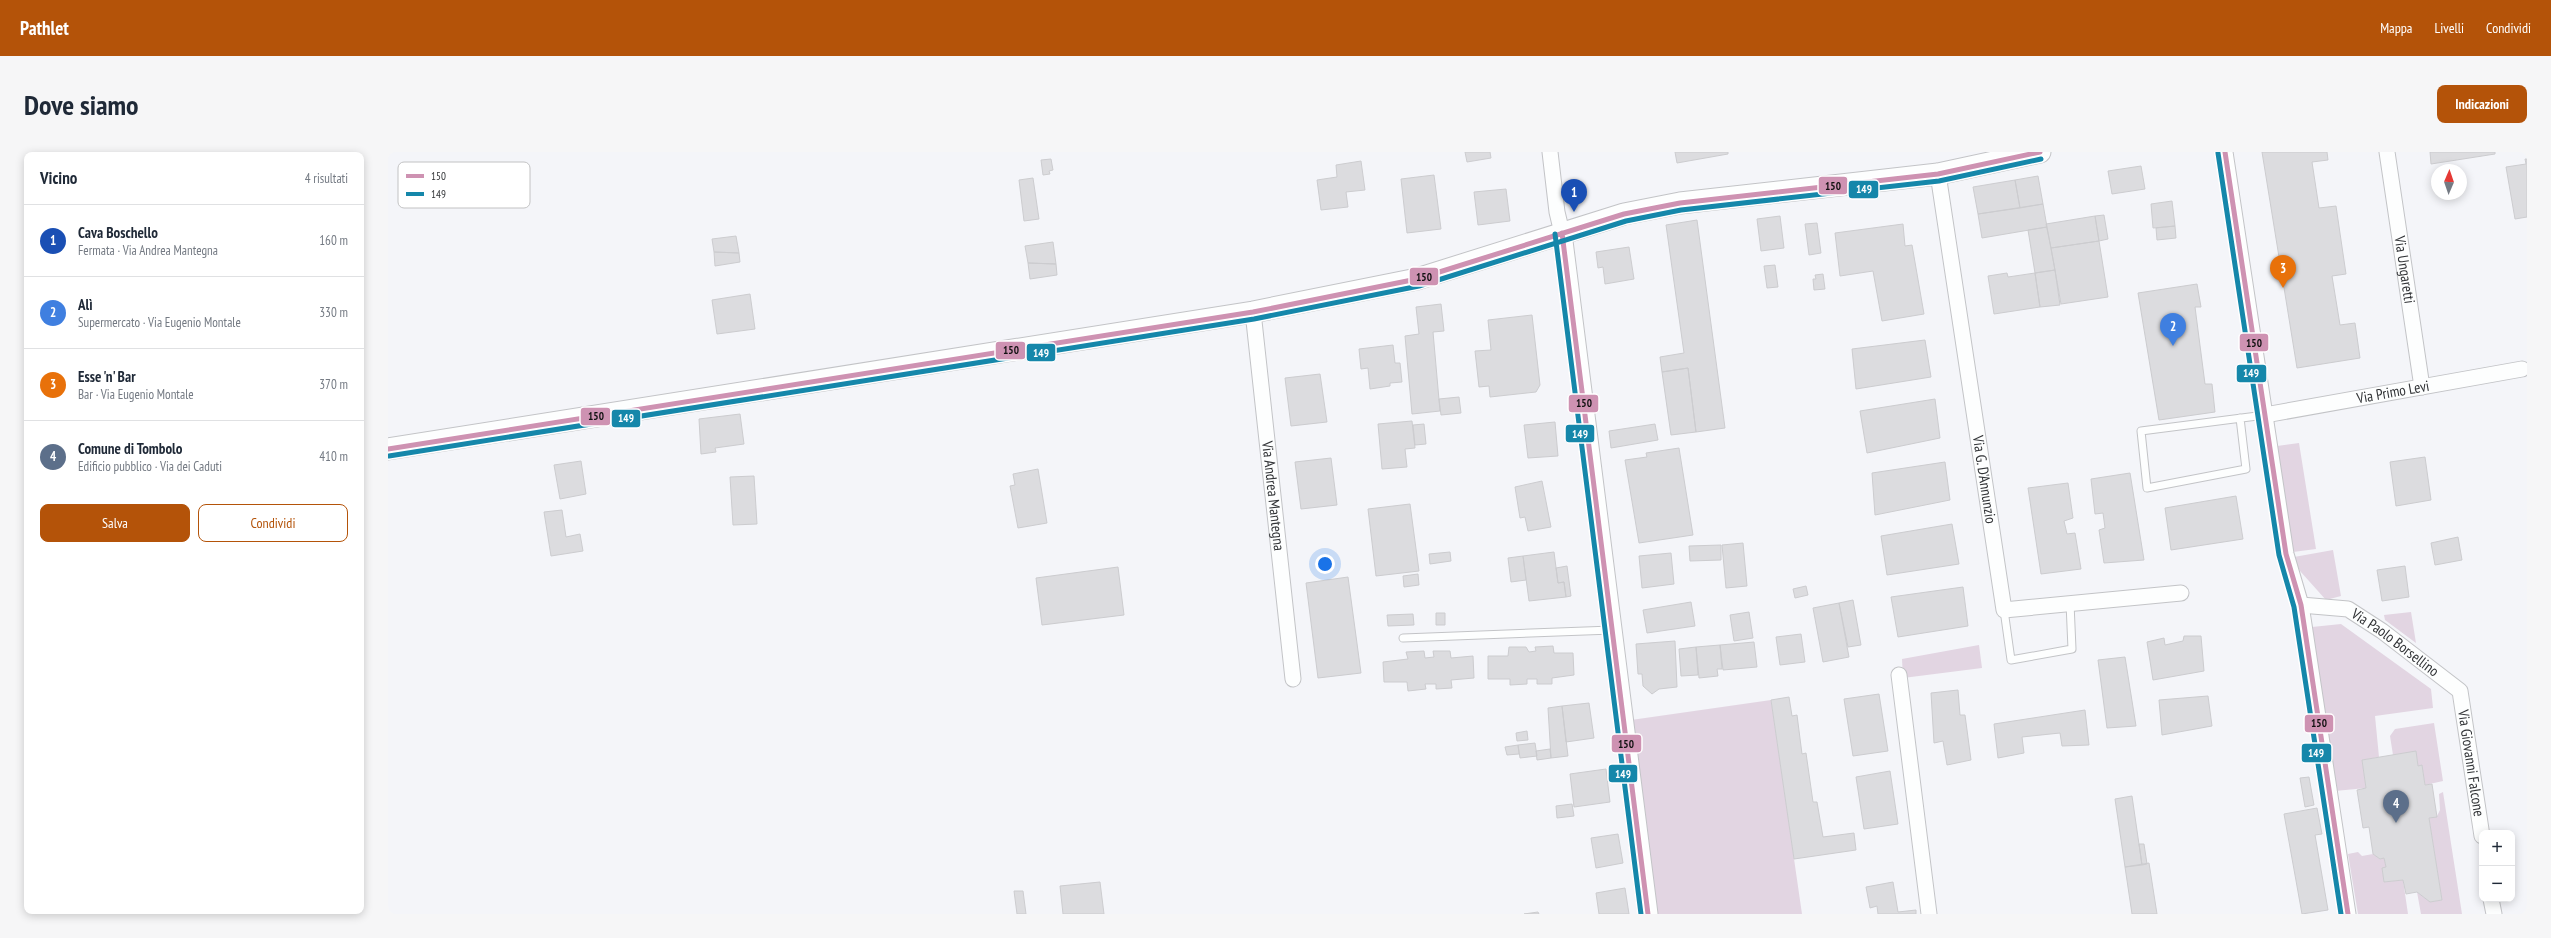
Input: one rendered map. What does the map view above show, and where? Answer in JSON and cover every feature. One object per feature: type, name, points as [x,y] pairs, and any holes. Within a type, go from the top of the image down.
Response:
[{"type":"main road","points":[[388,449],[1253,312],[1417,279],[1624,214],[1680,204],[1938,174],[2040,152]]},
{"type":"street","points":[[1550,152],[1557,212],[1562,233],[1648,914]]},
{"type":"street","points":[[2225,152],[2286,554],[2301,605],[2348,914]]},
{"type":"street","name":"Via Ungaretti","points":[[2387,152],[2422,387]]},
{"type":"street","name":"Via G. D'Annunzio","points":[[1938,174],[2004,610]]},
{"type":"street","name":"Via Andrea Mantegna","points":[[1253,312],[1292,679]]},
{"type":"street","name":"Via Primo Levi","points":[[2265,415],[2288,409],[2522,369]]},
{"type":"street","points":[[2004,610],[2181,593]]},
{"type":"street","name":"Via Paolo Borsellino","points":[[2301,605],[2348,609],[2382,631],[2460,691]]},
{"type":"street","points":[[1899,675],[1929,914]]},
{"type":"street","name":"Via Giovanni Falcone","points":[[2460,691],[2481,830]]},
{"type":"street","points":[[2492,902],[2494,914]]},
{"type":"lane","points":[[2240,418],[2246,469],[2147,488],[2141,431],[2240,418],[2265,415]]},
{"type":"lane","points":[[2004,610],[2011,660],[2072,649],[2070,603]]},
{"type":"lane","points":[[1403,638],[1612,630]]},
{"type":"shaded area","points":[[2299,443],[2316,549],[2293,552],[2277,446]]},
{"type":"shaded area","points":[[2333,550],[2341,596],[2326,600],[2300,571],[2294,557]]},
{"type":"shaded area","points":[[2411,612],[2416,643],[2385,620],[2384,615]]},
{"type":"shaded area","points":[[2341,624],[2431,689],[2433,708],[2375,716],[2379,757],[2362,760],[2366,788],[2335,791],[2312,627]]},
{"type":"shaded area","points":[[1979,645],[1982,668],[1903,678],[1902,659]]},
{"type":"shaded area","points":[[1771,700],[1802,914],[1656,914],[1631,720]]},
{"type":"shaded area","points":[[2434,723],[2443,781],[2425,785],[2422,765],[2418,766],[2416,752],[2393,755],[2390,736],[2395,729]]},
{"type":"shaded area","points":[[2443,792],[2462,914],[2421,914],[2417,892],[2430,902],[2442,900],[2429,818],[2437,816],[2440,810],[2439,794]]},
{"type":"shaded area","points":[[2358,852],[2362,856],[2373,854],[2380,859],[2384,858],[2386,867],[2382,868],[2384,882],[2403,880],[2408,914],[2358,914],[2348,854]]},
{"type":"building","points":[[1465,152],[1490,152],[1491,158],[1467,162]]},
{"type":"building","points":[[1675,152],[1728,152],[1728,154],[1677,163]]},
{"type":"building","points":[[2262,152],[2327,152],[2328,160],[2312,162],[2319,208],[2336,206],[2346,274],[2332,276],[2340,325],[2355,323],[2360,358],[2297,368]]},
{"type":"building","points":[[2430,152],[2495,152],[2495,154],[2431,164]]},
{"type":"building","points":[[1051,159],[1053,170],[1049,171],[1050,174],[1043,175],[1041,160]]},
{"type":"building","points":[[2525,159],[2527,159],[2527,217],[2515,219],[2506,167],[2526,164]]},
{"type":"building","points":[[1361,161],[1365,190],[1346,192],[1348,207],[1321,210],[1317,180],[1337,177],[1336,165]]},
{"type":"building","points":[[2141,166],[2145,189],[2112,194],[2108,171]]},
{"type":"building","points":[[1434,175],[1441,229],[1407,233],[1401,179]]},
{"type":"building","points":[[2038,176],[2043,204],[2020,208],[2015,180]]},
{"type":"building","points":[[1033,178],[1039,219],[1024,221],[1019,180]]},
{"type":"building","points":[[2015,180],[2020,208],[1978,214],[1973,187]]},
{"type":"building","points":[[1506,189],[1510,221],[1478,225],[1474,192]]},
{"type":"building","points":[[2172,201],[2175,226],[2153,228],[2151,204]]},
{"type":"building","points":[[2043,204],[2047,227],[1982,238],[1978,214]]},
{"type":"building","points":[[2104,215],[2108,239],[2099,241],[2095,216]]},
{"type":"building","points":[[1780,216],[1784,248],[1761,251],[1757,219]]},
{"type":"building","points":[[2095,216],[2099,241],[2051,248],[2046,224]]},
{"type":"building","points":[[1697,220],[1725,428],[1696,432],[1688,368],[1662,372],[1660,357],[1684,353],[1666,225]]},
{"type":"building","points":[[1817,223],[1821,253],[1809,255],[1805,224]]},
{"type":"building","points":[[1903,224],[1905,246],[1912,245],[1924,314],[1882,321],[1873,271],[1840,276],[1835,233]]},
{"type":"building","points":[[2175,226],[2176,238],[2157,240],[2156,228]]},
{"type":"building","points":[[2047,227],[2055,270],[2035,273],[2028,230]]},
{"type":"building","points":[[736,236],[739,253],[714,252],[712,239]]},
{"type":"building","points":[[2099,241],[2108,297],[2061,304],[2051,248]]},
{"type":"building","points":[[1053,242],[1056,264],[1028,263],[1025,246]]},
{"type":"building","points":[[1629,247],[1634,279],[1605,284],[1603,267],[1598,268],[1596,252]]},
{"type":"building","points":[[714,252],[739,253],[740,262],[715,266]]},
{"type":"building","points":[[1028,263],[1056,264],[1057,275],[1030,279]]},
{"type":"building","points":[[1775,265],[1778,287],[1767,288],[1764,266]]},
{"type":"building","points":[[2055,270],[2060,305],[2040,307],[2035,273]]},
{"type":"building","points":[[2007,273],[2008,277],[2035,273],[2040,307],[1994,314],[1988,276]]},
{"type":"building","points":[[1823,274],[1825,289],[1814,290],[1813,279],[1816,279],[1815,275]]},
{"type":"building","points":[[2197,284],[2201,307],[2195,307],[2205,384],[2212,384],[2215,412],[2159,420],[2138,293]]},
{"type":"building","points":[[750,294],[755,329],[717,334],[712,300]]},
{"type":"building","points":[[1441,304],[1444,331],[1433,332],[1440,411],[1412,414],[1405,336],[1419,334],[1416,307]]},
{"type":"building","points":[[1532,315],[1540,385],[1536,392],[1490,397],[1489,386],[1479,387],[1475,351],[1491,350],[1488,320]]},
{"type":"building","points":[[1925,340],[1931,377],[1856,389],[1852,349]]},
{"type":"building","points":[[1393,345],[1395,363],[1400,363],[1402,382],[1390,383],[1390,386],[1370,389],[1368,368],[1361,369],[1359,349]]},
{"type":"building","points":[[1688,368],[1696,432],[1671,435],[1662,372]]},
{"type":"building","points":[[1320,374],[1327,422],[1291,426],[1285,378]]},
{"type":"building","points":[[1459,397],[1461,413],[1441,415],[1439,399]]},
{"type":"building","points":[[1935,399],[1940,438],[1867,453],[1860,411]]},
{"type":"building","points":[[740,414],[744,444],[715,448],[716,452],[701,454],[699,419]]},
{"type":"building","points":[[1412,421],[1415,448],[1405,449],[1407,467],[1382,469],[1378,424]]},
{"type":"building","points":[[1555,422],[1558,456],[1528,458],[1524,425]]},
{"type":"building","points":[[1424,424],[1426,444],[1415,445],[1413,425]]},
{"type":"building","points":[[1655,424],[1658,440],[1611,448],[1609,431]]},
{"type":"building","points":[[1679,448],[1693,535],[1639,543],[1625,460],[1647,457],[1646,453]]},
{"type":"building","points":[[2425,457],[2431,500],[2396,506],[2390,462]]},
{"type":"building","points":[[1331,458],[1337,505],[1301,509],[1295,462]]},
{"type":"building","points":[[581,461],[586,494],[560,499],[554,465]]},
{"type":"building","points":[[1945,462],[1950,500],[1875,515],[1872,473]]},
{"type":"building","points":[[1038,469],[1047,523],[1018,528],[1010,486],[1015,485],[1013,474]]},
{"type":"building","points":[[2130,473],[2144,560],[2104,563],[2099,530],[2105,528],[2103,513],[2095,514],[2091,479]]},
{"type":"building","points":[[754,476],[757,524],[733,525],[730,477]]},
{"type":"building","points":[[1542,481],[1551,527],[1528,531],[1525,517],[1520,518],[1515,487]]},
{"type":"building","points":[[2068,483],[2073,518],[2064,521],[2067,534],[2075,533],[2081,569],[2041,574],[2028,488]]},
{"type":"building","points":[[2236,496],[2243,539],[2171,550],[2165,508]]},
{"type":"building","points":[[1410,504],[1419,571],[1376,576],[1368,509]]},
{"type":"building","points":[[562,510],[566,537],[580,534],[583,551],[551,556],[544,512]]},
{"type":"building","points":[[1952,524],[1959,564],[1887,575],[1881,536]]},
{"type":"building","points":[[2458,537],[2462,560],[2435,565],[2431,543]]},
{"type":"building","points":[[1743,543],[1747,586],[1726,588],[1722,545]]},
{"type":"building","points":[[1721,545],[1721,560],[1690,561],[1689,546]]},
{"type":"building","points":[[1450,552],[1451,561],[1430,564],[1429,554]]},
{"type":"building","points":[[1554,552],[1558,583],[1564,582],[1566,597],[1529,601],[1523,556]]},
{"type":"building","points":[[1671,553],[1674,584],[1642,588],[1639,556]]},
{"type":"building","points":[[1523,556],[1526,580],[1511,582],[1508,558]]},
{"type":"building","points":[[1567,566],[1571,596],[1566,597],[1564,582],[1558,583],[1556,568]]},
{"type":"building","points":[[2405,566],[2409,597],[2382,601],[2377,570]]},
{"type":"building","points":[[1118,567],[1124,615],[1042,625],[1036,578]]},
{"type":"building","points":[[1418,574],[1419,585],[1404,587],[1403,576]]},
{"type":"building","points":[[1348,577],[1361,673],[1318,678],[1306,583]]},
{"type":"building","points":[[1806,586],[1808,595],[1795,598],[1793,589]]},
{"type":"building","points":[[1963,587],[1968,626],[1898,637],[1891,597]]},
{"type":"building","points":[[1853,600],[1861,645],[1848,647],[1839,603]]},
{"type":"building","points":[[1691,602],[1695,626],[1647,633],[1643,610]]},
{"type":"building","points":[[1839,603],[1849,657],[1823,662],[1813,608]]},
{"type":"building","points":[[1749,612],[1753,638],[1734,641],[1730,615]]},
{"type":"building","points":[[1436,613],[1445,613],[1445,625],[1436,625]]},
{"type":"building","points":[[1413,614],[1414,625],[1388,626],[1387,615]]},
{"type":"building","points":[[1801,634],[1805,662],[1780,665],[1776,637]]},
{"type":"building","points":[[2184,636],[2201,636],[2204,671],[2153,680],[2147,642],[2164,638],[2165,645],[2183,641]]},
{"type":"building","points":[[1675,641],[1677,687],[1659,689],[1652,694],[1643,686],[1642,674],[1638,674],[1636,644]]},
{"type":"building","points":[[1754,642],[1757,667],[1723,670],[1720,645]]},
{"type":"building","points":[[1720,645],[1722,669],[1717,669],[1718,676],[1699,678],[1696,647]]},
{"type":"building","points":[[1553,646],[1554,653],[1573,653],[1574,675],[1552,678],[1552,684],[1537,684],[1537,679],[1527,679],[1527,684],[1510,685],[1510,679],[1488,679],[1488,656],[1508,656],[1509,647],[1526,647],[1529,652],[1536,651],[1535,647]]},
{"type":"building","points":[[1696,647],[1698,675],[1681,676],[1679,649]]},
{"type":"building","points":[[1424,651],[1425,658],[1434,657],[1433,651],[1450,651],[1451,658],[1473,656],[1474,678],[1451,680],[1452,688],[1436,689],[1436,684],[1425,684],[1426,689],[1408,691],[1407,682],[1384,682],[1383,662],[1408,659],[1406,652]]},
{"type":"building","points":[[2125,657],[2136,726],[2107,728],[2098,660]]},
{"type":"building","points":[[1958,690],[1960,715],[1965,715],[1971,760],[1947,765],[1943,741],[1934,743],[1931,693]]},
{"type":"building","points":[[1879,694],[1888,751],[1853,756],[1844,699]]},
{"type":"building","points":[[2208,696],[2212,726],[2162,735],[2159,700]]},
{"type":"building","points":[[1789,697],[1792,716],[1797,715],[1802,754],[1806,753],[1813,802],[1817,802],[1823,837],[1854,833],[1856,850],[1794,859],[1771,700]]},
{"type":"building","points":[[1589,703],[1594,738],[1566,742],[1562,706]]},
{"type":"building","points":[[1562,706],[1568,756],[1551,758],[1548,708]]},
{"type":"building","points":[[2085,710],[2089,745],[2062,746],[2060,733],[2022,737],[2024,753],[1998,758],[1994,724]]},
{"type":"building","points":[[1527,731],[1528,740],[1517,741],[1516,733]]},
{"type":"building","points":[[1535,743],[1537,756],[1520,758],[1518,745]]},
{"type":"building","points":[[1518,745],[1519,754],[1507,755],[1505,747]]},
{"type":"building","points":[[1550,749],[1551,758],[1537,760],[1536,751]]},
{"type":"building","points":[[2416,751],[2418,766],[2422,765],[2425,785],[2432,784],[2437,817],[2429,818],[2442,900],[2430,902],[2417,892],[2406,894],[2403,880],[2384,882],[2382,868],[2386,867],[2384,858],[2380,859],[2373,854],[2369,827],[2363,828],[2357,790],[2366,788],[2362,760]]},
{"type":"building","points":[[1606,769],[1610,802],[1574,807],[1570,774]]},
{"type":"building","points":[[1890,771],[1898,824],[1864,829],[1856,777]]},
{"type":"building","points":[[2309,777],[2314,805],[2305,807],[2300,778]]},
{"type":"building","points":[[2132,796],[2142,865],[2125,867],[2115,799]]},
{"type":"building","points":[[1572,804],[1574,816],[1557,818],[1556,806]]},
{"type":"building","points":[[2317,808],[2322,834],[2315,835],[2328,910],[2302,914],[2284,814]]},
{"type":"building","points":[[1618,834],[1623,863],[1596,868],[1591,838]]},
{"type":"building","points":[[2139,844],[2144,844],[2147,864],[2142,865]]},
{"type":"building","points":[[2149,863],[2157,914],[2132,914],[2125,867]]},
{"type":"building","points":[[1100,882],[1104,914],[1063,914],[1060,886]]},
{"type":"building","points":[[1893,882],[1898,912],[1916,910],[1916,914],[1878,914],[1877,906],[1870,908],[1866,887]]},
{"type":"building","points":[[1625,888],[1629,914],[1599,914],[1596,893]]},
{"type":"building","points":[[1014,891],[1023,891],[1026,914],[1017,914]]},
{"type":"building","points":[[1538,912],[1539,914],[1524,914]]},
{"type":"transit line","name":"150","points":[[388,449],[1253,312],[1417,279],[1624,214],[1680,203],[1938,174],[2040,152]]},
{"type":"transit line","name":"150","points":[[2225,152],[2286,554],[2301,605],[2348,914]]},
{"type":"transit line","name":"149","points":[[2218,153],[2279,555],[2294,607],[2341,914]]},
{"type":"transit line","name":"149","points":[[389,456],[1254,319],[1419,286],[1626,221],[1681,210],[1939,181],[2041,159]]},
{"type":"transit line","name":"150","points":[[1562,233],[1648,914]]},
{"type":"transit line","name":"149","points":[[1555,234],[1641,914]]},
{"type":"place","name":"Cava Boschello","points":[[1574,212]]},
{"type":"place","name":"Esse 'n' Bar","points":[[2283,288]]},
{"type":"place","name":"Alì","points":[[2173,346]]},
{"type":"place","name":"Comune di Tombolo","points":[[2396,823]]}]
